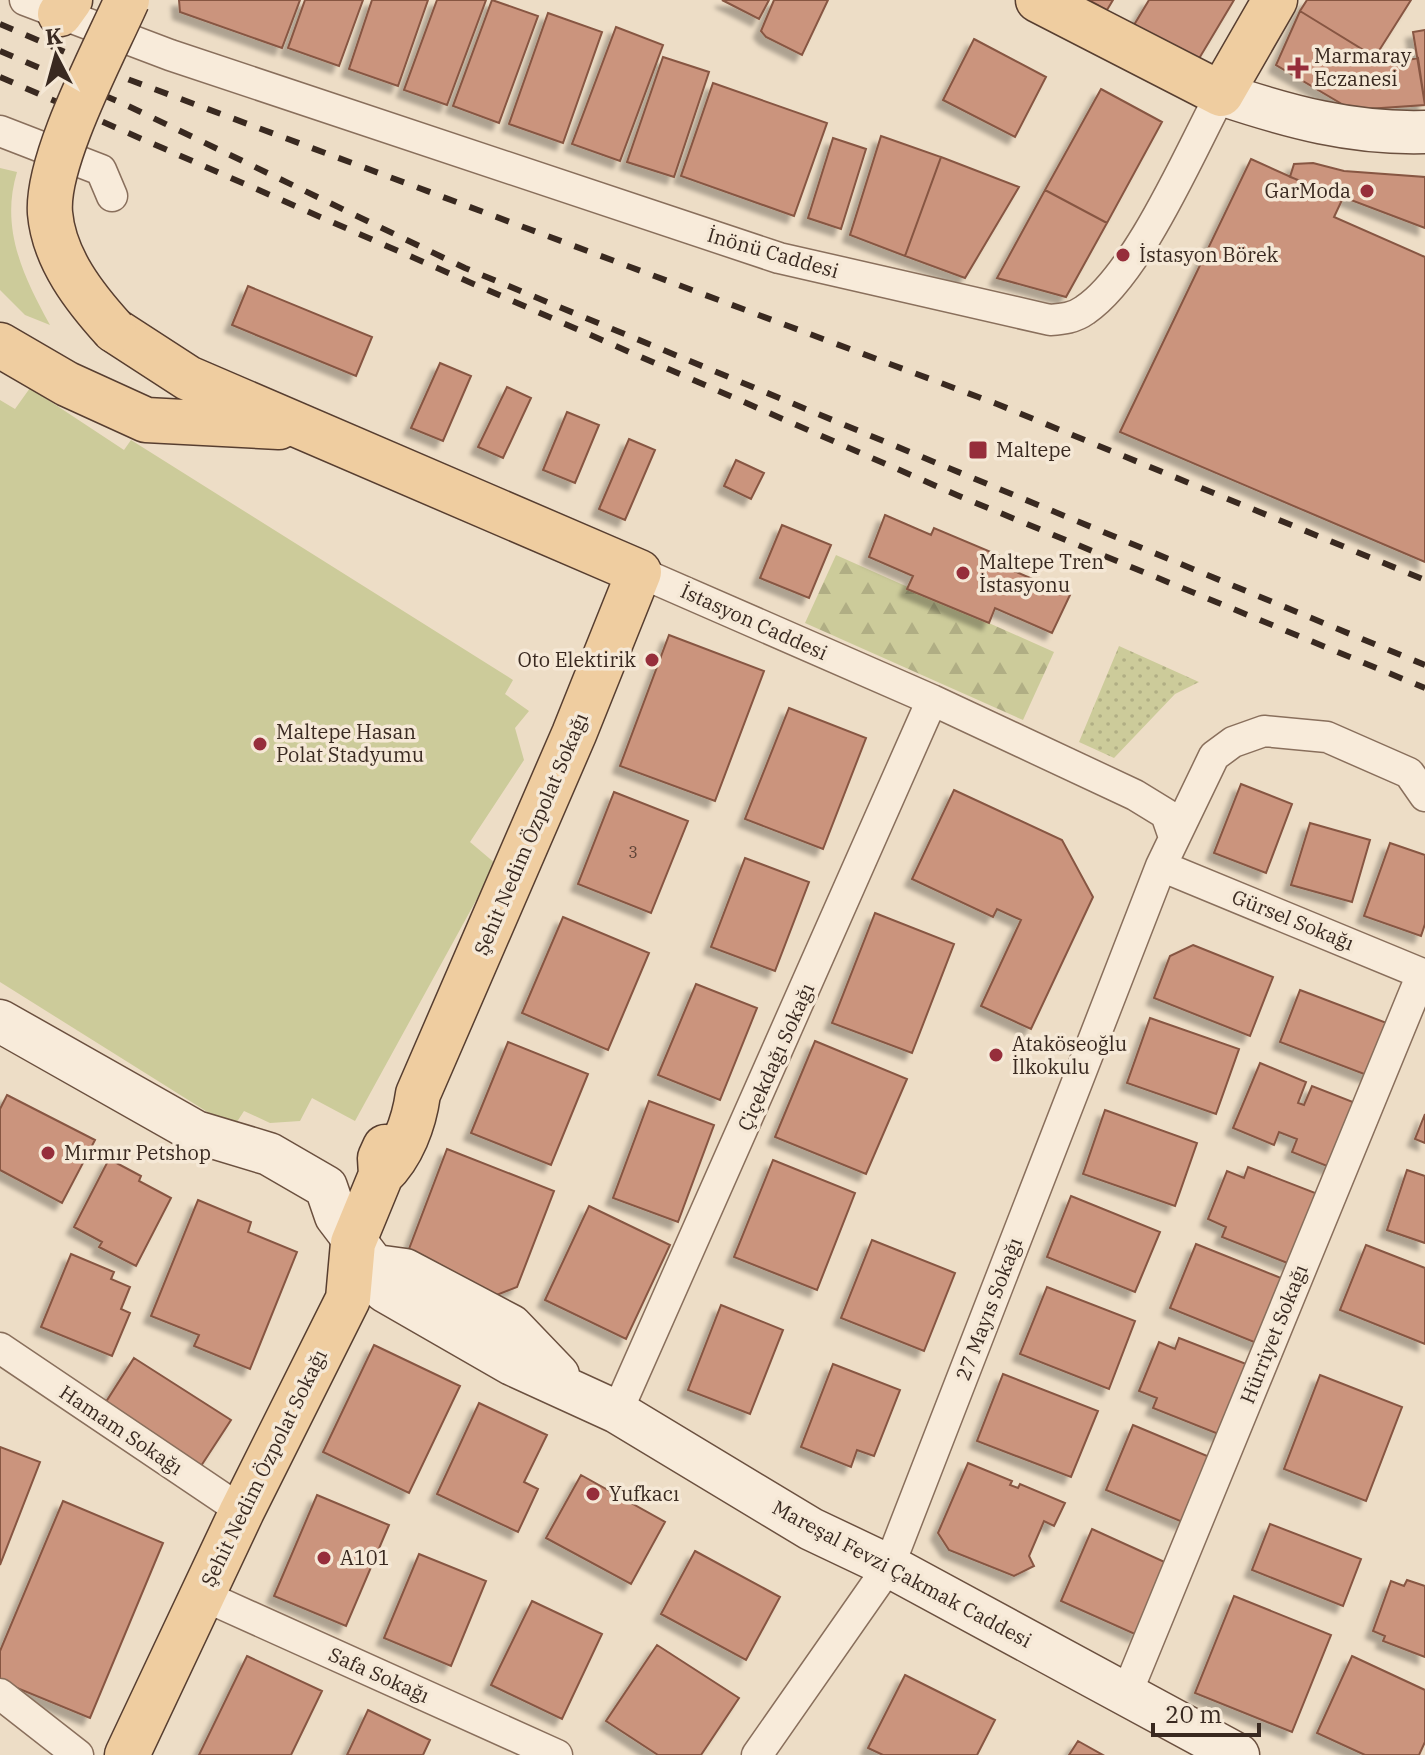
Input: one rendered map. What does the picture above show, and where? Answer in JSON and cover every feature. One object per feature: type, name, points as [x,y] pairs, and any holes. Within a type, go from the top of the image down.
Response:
[{"type":"main road","points":[[1038,0],[1221,94]]},
{"type":"main road","name":"İnönü Caddesi","points":[[1221,94],[1275,0]]},
{"type":"main road","name":"İstasyon Caddesi","points":[[124,18],[54,168],[50,213],[61,255],[86,298],[114,330],[188,378],[314,429],[639,572]]},
{"type":"main road","points":[[0,345],[67,384],[146,420],[314,429]]},
{"type":"main road","name":"Şehit Nedim Özpolat Sokağı","points":[[127,1755],[242,1511],[348,1299],[354,1241],[381,1175],[380,1158],[406,1104],[418,1094],[574,734],[639,572]]},
{"type":"street","name":"İnönü Caddesi","points":[[52,5],[124,18],[199,65],[779,258],[1050,320],[1072,318],[1087,309],[1116,279],[1148,230],[1221,94]]},
{"type":"street","points":[[1221,94],[1301,121],[1342,129],[1425,132]]},
{"type":"street","points":[[0,131],[101,170],[112,196]]},
{"type":"street","name":"İstasyon Caddesi","points":[[639,572],[932,700],[1147,801],[1166,814],[1174,837]]},
{"type":"street","name":"Çiçekdağı Sokağı","points":[[617,1412],[932,700]]},
{"type":"street","name":"27 Mayıs Sokağı","points":[[757,1755],[889,1566],[1161,866],[1214,756],[1233,742],[1264,731],[1327,737],[1409,773],[1425,796]]},
{"type":"street","name":"Gürsel Sokağı","points":[[1161,866],[1424,974]]},
{"type":"street","name":"Hürriyet Sokağı","points":[[1126,1695],[1424,974]]},
{"type":"street","points":[[0,1021],[196,1132],[269,1154],[326,1187],[354,1241]]},
{"type":"street","name":"Mareşal Fevzi Çakmak Caddesi","points":[[354,1241],[511,1326],[570,1387],[811,1529],[889,1566],[1238,1755]]},
{"type":"street","name":"Hamam Sokağı","points":[[0,1348],[242,1511]]},
{"type":"street","name":"Safa Sokağı","points":[[202,1595],[557,1755]]},
{"type":"street","points":[[0,1694],[78,1755]]},
{"type":"green space","points":[[0,168],[17,172],[11,213],[17,251],[50,325],[25,315],[0,290]]},
{"type":"green space","name":"Maltepe Hasan Polat Stadyumu","points":[[30,388],[124,450],[131,440],[513,680],[505,694],[529,711],[515,728],[524,760],[470,842],[496,864],[355,1121],[312,1098],[300,1121],[270,1123],[244,1111],[233,1128],[0,982],[0,400],[15,409]]},
{"type":"green space","points":[[836,555],[1054,652],[1023,720],[805,623]]},
{"type":"green space","points":[[1119,646],[1199,682],[1175,694],[1114,758],[1079,742]]},
{"type":"building","points":[[179,0],[300,0],[282,48],[180,12]]},
{"type":"building","points":[[305,0],[363,0],[339,66],[288,48]]},
{"type":"building","points":[[372,0],[428,0],[398,86],[349,69]]},
{"type":"building","points":[[437,0],[486,0],[447,105],[404,90]]},
{"type":"building","points":[[492,0],[538,16],[499,123],[453,106]]},
{"type":"building","points":[[722,0],[769,0],[759,19]]},
{"type":"building","points":[[774,0],[828,0],[802,55],[766,37],[761,31]]},
{"type":"building","points":[[1089,0],[1113,0],[1107,10]]},
{"type":"building","points":[[1149,0],[1234,0],[1197,62],[1134,25]]},
{"type":"building","points":[[1307,0],[1411,0],[1375,57],[1300,11]]},
{"type":"building","points":[[1300,11],[1390,64],[1418,58],[1425,105],[1352,110],[1276,65]]},
{"type":"building","points":[[548,13],[602,32],[563,143],[509,124]]},
{"type":"building","points":[[616,27],[663,45],[620,161],[572,144]]},
{"type":"building","points":[[1425,30],[1425,105],[1413,32]]},
{"type":"building","points":[[974,39],[1046,77],[1015,137],[943,100]]},
{"type":"building","points":[[663,57],[709,72],[674,177],[627,162]]},
{"type":"building","points":[[713,83],[827,123],[794,216],[681,176]]},
{"type":"building","points":[[1101,89],[1162,122],[1107,223],[1045,190]]},
{"type":"building","points":[[881,136],[941,157],[905,256],[850,235]]},
{"type":"building","points":[[833,138],[866,149],[841,229],[808,218]]},
{"type":"building","points":[[941,157],[1019,187],[965,278],[905,256]]},
{"type":"building","points":[[1251,159],[1342,200],[1334,217],[1425,257],[1425,562],[1120,432]]},
{"type":"building","points":[[1313,163],[1344,171],[1425,177],[1425,228],[1290,177],[1294,164]]},
{"type":"building","points":[[1045,190],[1107,223],[1066,297],[997,278]]},
{"type":"building","points":[[248,286],[372,337],[356,376],[232,325]]},
{"type":"building","points":[[440,363],[471,376],[443,441],[411,428]]},
{"type":"building","points":[[507,387],[531,398],[503,458],[478,447]]},
{"type":"building","points":[[567,412],[599,425],[575,483],[543,470]]},
{"type":"building","points":[[629,439],[655,450],[625,520],[599,509]]},
{"type":"building","points":[[736,460],[764,473],[751,499],[724,486]]},
{"type":"building","name":"Maltepe Tren İstasyonu","points":[[885,515],[931,535],[934,528],[1017,563],[1014,571],[1070,595],[1052,633],[995,608],[989,623],[907,589],[913,576],[869,557]]},
{"type":"building","points":[[782,525],[831,545],[809,598],[760,578]]},
{"type":"building","points":[[669,635],[764,671],[715,801],[620,766]]},
{"type":"building","points":[[789,708],[866,738],[823,849],[745,819]]},
{"type":"building","points":[[1241,784],[1292,804],[1266,873],[1214,853]]},
{"type":"building","points":[[954,790],[1062,840],[1093,897],[1031,1029],[981,1006],[1021,920],[997,909],[993,917],[912,879]]},
{"type":"building","points":[[614,792],[688,821],[651,913],[578,884]]},
{"type":"building","points":[[1310,823],[1370,840],[1352,902],[1291,885]]},
{"type":"building","points":[[1390,843],[1425,855],[1425,924],[1421,936],[1364,916]]},
{"type":"building","points":[[745,858],[809,882],[775,971],[711,947]]},
{"type":"building","points":[[875,913],[954,944],[912,1053],[832,1023]]},
{"type":"building","points":[[563,917],[649,953],[608,1050],[522,1013]]},
{"type":"building","points":[[1193,945],[1273,977],[1250,1036],[1154,998],[1170,956]]},
{"type":"building","points":[[696,984],[757,1008],[720,1100],[658,1075]]},
{"type":"building","points":[[1300,990],[1392,1025],[1372,1077],[1280,1042]]},
{"type":"building","points":[[1150,1018],[1239,1049],[1216,1114],[1127,1083]]},
{"type":"building","points":[[815,1041],[907,1079],[866,1174],[775,1137]]},
{"type":"building","points":[[508,1042],[588,1074],[551,1165],[471,1133]]},
{"type":"building","points":[[1260,1063],[1306,1082],[1298,1103],[1304,1105],[1312,1086],[1358,1104],[1332,1168],[1292,1152],[1297,1139],[1279,1132],[1274,1145],[1233,1128]]},
{"type":"building","points":[[7,1095],[95,1140],[62,1203],[0,1170],[0,1109]]},
{"type":"building","points":[[649,1101],[714,1125],[678,1222],[613,1198]]},
{"type":"building","points":[[1105,1110],[1197,1143],[1175,1206],[1083,1174]]},
{"type":"building","points":[[1425,1114],[1425,1143],[1415,1139]]},
{"type":"building","points":[[447,1149],[554,1191],[517,1287],[489,1298],[414,1262],[409,1249]]},
{"type":"building","points":[[109,1159],[141,1176],[139,1181],[171,1198],[136,1266],[99,1247],[102,1242],[74,1227]]},
{"type":"building","points":[[773,1160],[855,1193],[817,1290],[734,1257]]},
{"type":"building","points":[[1248,1167],[1323,1196],[1295,1266],[1222,1237],[1226,1227],[1208,1219],[1227,1171],[1244,1178]]},
{"type":"building","points":[[1407,1170],[1425,1176],[1425,1243],[1387,1230]]},
{"type":"building","points":[[1071,1196],[1160,1232],[1135,1292],[1047,1257]]},
{"type":"building","points":[[198,1200],[251,1222],[248,1232],[297,1252],[250,1369],[194,1346],[199,1335],[151,1316]]},
{"type":"building","points":[[589,1206],[670,1245],[626,1339],[545,1300]]},
{"type":"building","points":[[872,1240],[955,1273],[924,1351],[841,1318]]},
{"type":"building","points":[[1196,1244],[1286,1280],[1259,1344],[1170,1308]]},
{"type":"building","points":[[1366,1245],[1425,1268],[1425,1344],[1340,1310]]},
{"type":"building","points":[[71,1254],[114,1272],[111,1279],[130,1287],[121,1309],[130,1313],[112,1356],[41,1327]]},
{"type":"building","points":[[1047,1287],[1135,1321],[1109,1389],[1020,1354]]},
{"type":"building","points":[[721,1305],[783,1330],[750,1414],[688,1390]]},
{"type":"building","points":[[1179,1338],[1254,1367],[1226,1437],[1153,1408],[1157,1398],[1139,1391],[1159,1342],[1175,1349]]},
{"type":"building","points":[[374,1345],[460,1386],[409,1493],[323,1452]]},
{"type":"building","points":[[134,1358],[231,1420],[201,1466],[104,1405]]},
{"type":"building","points":[[833,1364],[900,1390],[874,1456],[857,1450],[851,1467],[801,1447]]},
{"type":"building","points":[[1003,1374],[1098,1411],[1071,1477],[977,1441]]},
{"type":"building","points":[[1320,1375],[1402,1407],[1366,1501],[1284,1469]]},
{"type":"building","points":[[479,1403],[547,1435],[524,1482],[538,1489],[518,1532],[437,1494]]},
{"type":"building","points":[[1133,1425],[1212,1458],[1185,1523],[1106,1490]]},
{"type":"building","points":[[0,1447],[40,1462],[0,1565]]},
{"type":"building","points":[[968,1463],[1012,1481],[1010,1485],[1018,1488],[1020,1484],[1065,1503],[1054,1526],[1044,1521],[1029,1556],[1034,1566],[1014,1576],[949,1550],[938,1533]]},
{"type":"building","points":[[581,1475],[665,1522],[631,1584],[546,1538]]},
{"type":"building","points":[[317,1495],[389,1525],[346,1626],[274,1596]]},
{"type":"building","points":[[63,1501],[163,1543],[90,1718],[0,1681],[0,1651]]},
{"type":"building","points":[[1270,1524],[1361,1559],[1343,1606],[1252,1570]]},
{"type":"building","points":[[1092,1529],[1169,1564],[1137,1635],[1061,1601]]},
{"type":"building","points":[[695,1551],[780,1597],[746,1660],[661,1614]]},
{"type":"building","points":[[419,1554],[486,1581],[451,1666],[384,1638]]},
{"type":"building","points":[[1407,1580],[1425,1586],[1425,1657],[1383,1641],[1385,1636],[1373,1631],[1391,1581],[1404,1586]]},
{"type":"building","points":[[1234,1596],[1331,1635],[1292,1732],[1195,1693]]},
{"type":"building","points":[[532,1601],[602,1634],[562,1719],[491,1685]]},
{"type":"building","points":[[657,1645],[739,1698],[701,1755],[658,1755],[606,1721]]},
{"type":"building","points":[[247,1656],[322,1691],[291,1755],[199,1755]]},
{"type":"building","points":[[1352,1656],[1425,1690],[1425,1742],[1419,1755],[1365,1755],[1317,1733]]},
{"type":"building","points":[[905,1675],[995,1720],[977,1755],[883,1755],[868,1748]]},
{"type":"building","points":[[368,1710],[430,1740],[423,1755],[347,1755]]},
{"type":"building","points":[[1078,1741],[1103,1755],[1069,1755]]},
{"type":"railway","points":[[0,24],[130,80],[997,404],[1425,580]]},
{"type":"railway","points":[[0,51],[122,103],[465,268],[1425,665]]},
{"type":"railway","points":[[0,77],[959,496],[1425,688]]},
{"type":"place","name":"Marmaray Eczanesi","points":[[1298,68]]},
{"type":"place","name":"GarModa","points":[[1367,191]]},
{"type":"place","name":"İstasyon Börek","points":[[1123,255]]},
{"type":"place","name":"Maltepe","points":[[978,450]]},
{"type":"place","name":"Maltepe Tren İstasyonu","points":[[963,573]]},
{"type":"place","name":"Oto Elektirik","points":[[652,660]]},
{"type":"place","name":"Maltepe Hasan Polat Stadyumu","points":[[260,744]]},
{"type":"place","name":"Ataköseoğlu İlkokulu","points":[[996,1055]]},
{"type":"place","name":"Mırmır Petshop","points":[[48,1153]]},
{"type":"place","name":"Yufkacı","points":[[593,1494]]},
{"type":"place","name":"A101","points":[[324,1558]]}]
